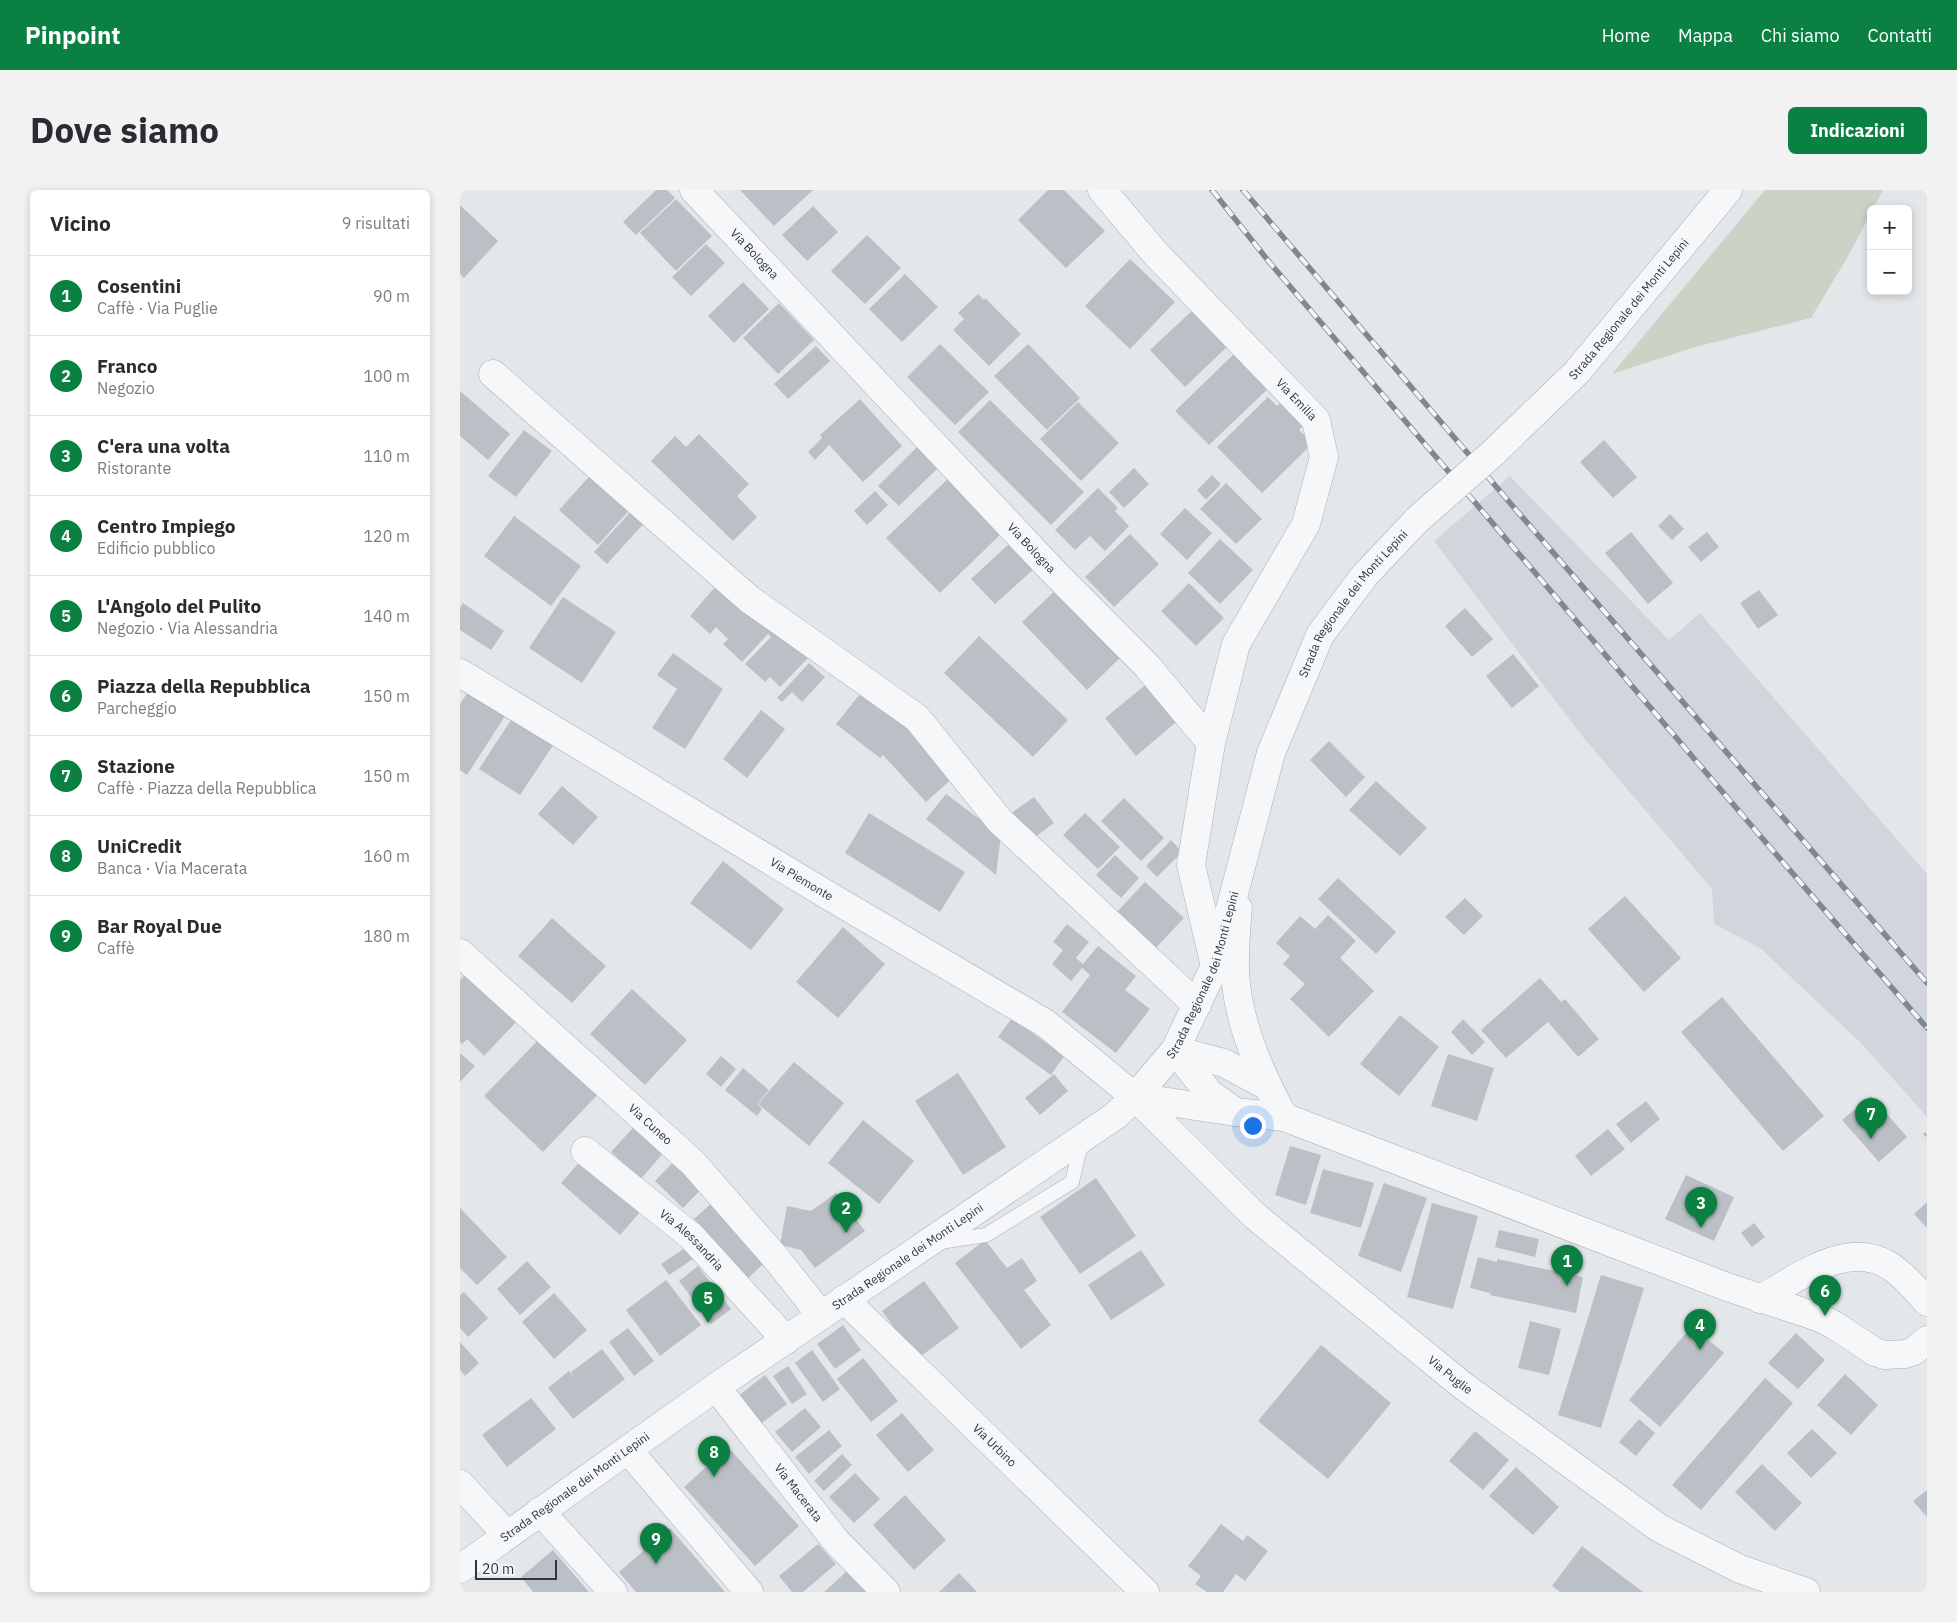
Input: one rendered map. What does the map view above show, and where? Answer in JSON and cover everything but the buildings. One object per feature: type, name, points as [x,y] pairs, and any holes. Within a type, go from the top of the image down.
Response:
[{"type":"street","name":"Via Bologna","points":[[694,190],[1051,569],[1147,666],[1211,743]]},
{"type":"street","name":"Via Emilia","points":[[1102,190],[1156,254],[1316,420],[1324,457],[1306,524],[1236,644],[1211,743]]},
{"type":"street","name":"Strada Regionale dei Monti Lepini","points":[[460,1569],[716,1387],[1114,1116],[1135,1097],[1175,1050],[1215,966],[1271,753],[1320,635],[1365,575],[1417,520],[1493,453],[1577,372],[1728,190]]},
{"type":"street","points":[[493,374],[749,599],[917,718],[999,820],[1197,1005]]},
{"type":"street","name":"Via Piemonte","points":[[460,673],[824,893],[1045,1023],[1135,1097]]},
{"type":"street","points":[[1211,743],[1191,865],[1215,966]]},
{"type":"street","points":[[1240,874],[1234,952],[1236,984],[1244,1024],[1267,1086],[1284,1117]]},
{"type":"street","name":"Via Cuneo","points":[[460,953],[693,1163],[776,1257],[821,1315]]},
{"type":"street","points":[[1175,1050],[1224,1063],[1267,1086]]},
{"type":"street","points":[[1175,1050],[1209,1093],[1235,1112]]},
{"type":"street","points":[[1135,1097],[1235,1112],[1284,1117],[1727,1287],[1818,1317],[1839,1328],[1866,1347],[1885,1355],[1905,1354],[1914,1351],[1927,1340]]},
{"type":"street","name":"Via Puglie","points":[[1135,1097],[1255,1216],[1462,1385],[1659,1528],[1740,1569],[1806,1592]]},
{"type":"street","name":"Via Alessandria","points":[[585,1151],[691,1236],[786,1340]]},
{"type":"street","points":[[1760,1299],[1822,1264],[1852,1257],[1886,1263],[1901,1274],[1927,1302]]},
{"type":"street","name":"Via Urbino","points":[[844,1299],[1146,1592]]},
{"type":"street","name":"Via Macerata","points":[[716,1387],[835,1540],[886,1592]]},
{"type":"street","points":[[628,1450],[749,1592]]},
{"type":"street","points":[[460,1484],[507,1535]]},
{"type":"street","points":[[540,1511],[613,1592]]},
{"type":"shaded area","points":[[1765,190],[1883,190],[1875,205],[1867,205],[1867,220],[1811,318],[1695,347],[1612,374]]},
{"type":"shaded area","points":[[1510,476],[1669,640],[1700,613],[1927,874],[1927,1117],[1861,1043],[1760,948],[1714,924],[1712,889],[1583,737],[1434,541]]},
{"type":"railway","points":[[1212,190],[1270,263],[1927,1028]]},
{"type":"railway","points":[[1243,190],[1517,511],[1927,983]]},
{"type":"place","name":"Stazione","points":[[1871,1139]]},
{"type":"place","name":"C'era una volta","points":[[1701,1228]]},
{"type":"place","name":"Franco","points":[[846,1233]]},
{"type":"place","name":"Cosentini","points":[[1567,1286]]},
{"type":"place","name":"Piazza della Repubblica","points":[[1825,1316]]},
{"type":"place","name":"L'Angolo del Pulito","points":[[708,1323]]},
{"type":"place","name":"Centro Impiego","points":[[1700,1350]]},
{"type":"place","name":"UniCredit","points":[[714,1477]]},
{"type":"place","name":"Bar Royal Due","points":[[656,1564]]}]
